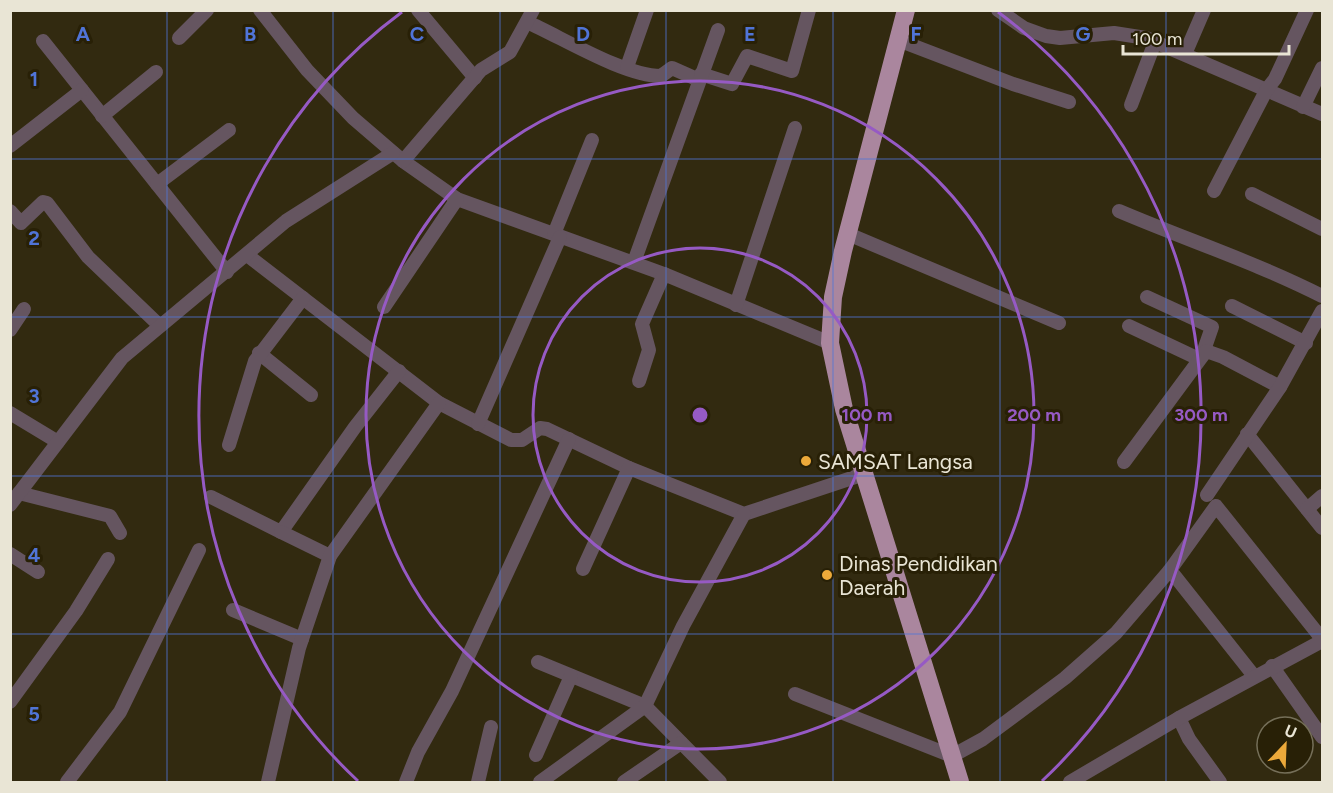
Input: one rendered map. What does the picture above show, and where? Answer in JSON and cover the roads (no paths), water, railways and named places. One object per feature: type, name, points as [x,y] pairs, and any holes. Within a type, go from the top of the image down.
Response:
[{"type":"highway","points":[[906,10],[833,297],[830,343],[836,382],[960,783]]},
{"type":"street","points":[[179,38],[207,10]]},
{"type":"street","points":[[260,10],[328,94],[398,157],[457,199],[634,262],[830,343]]},
{"type":"street","points":[[418,10],[475,78]]},
{"type":"street","points":[[627,67],[647,10]]},
{"type":"street","points":[[10,505],[122,358],[286,221],[398,157],[486,66],[510,52],[530,16],[627,67],[659,76],[672,68],[732,84],[744,58],[749,56],[792,71],[809,10]]},
{"type":"street","points":[[998,10],[1024,28],[1046,36],[1060,38],[1120,33],[1155,42],[1323,114]]},
{"type":"street","points":[[1185,54],[1204,10]]},
{"type":"street","points":[[1214,191],[1267,89],[1281,68],[1307,10]]},
{"type":"street","points":[[634,262],[718,30]]},
{"type":"street","points":[[898,40],[1013,84],[1069,102]]},
{"type":"street","points":[[43,41],[227,272]]},
{"type":"street","points":[[1131,105],[1155,42]]},
{"type":"street","points":[[1303,107],[1323,68]]},
{"type":"street","points":[[102,116],[156,72]]},
{"type":"street","points":[[10,146],[82,90]]},
{"type":"street","points":[[736,305],[795,128]]},
{"type":"street","points":[[157,184],[229,130]]},
{"type":"street","points":[[478,424],[557,236],[592,140]]},
{"type":"street","points":[[1252,194],[1323,229]]},
{"type":"street","points":[[384,307],[457,199]]},
{"type":"street","points":[[10,210],[21,223],[43,202],[47,203],[88,257],[160,327]]},
{"type":"street","points":[[1119,211],[1212,250],[1278,273],[1323,296]]},
{"type":"street","points":[[848,234],[1059,323]]},
{"type":"street","points":[[247,255],[439,402],[478,424],[517,441],[540,428],[629,468],[744,514],[864,474]]},
{"type":"street","points":[[639,381],[649,350],[642,324],[664,274]]},
{"type":"street","points":[[1124,462],[1201,356],[1213,327],[1148,297]]},
{"type":"street","points":[[229,445],[259,353],[303,298]]},
{"type":"street","points":[[1232,306],[1306,343]]},
{"type":"street","points":[[10,330],[24,309]]},
{"type":"street","points":[[1207,495],[1280,387],[1323,311]]},
{"type":"street","points":[[1129,326],[1201,356],[1215,353],[1280,387]]},
{"type":"street","points":[[259,353],[310,395]]},
{"type":"street","points":[[281,532],[355,427],[399,371]]},
{"type":"street","points":[[268,783],[302,639],[330,556],[439,402]]},
{"type":"street","points":[[10,413],[58,441]]},
{"type":"street","points":[[1247,434],[1323,528]]},
{"type":"street","points":[[406,783],[418,752],[452,691],[568,439]]},
{"type":"street","points":[[583,569],[629,468]]},
{"type":"street","points":[[20,493],[110,516],[120,533]]},
{"type":"street","points":[[1307,509],[1323,496]]},
{"type":"street","points":[[211,497],[330,556]]},
{"type":"street","points":[[795,694],[952,756],[983,739],[1065,678],[1116,633],[1170,570],[1216,506],[1323,640],[1274,668],[1254,676],[1070,783]]},
{"type":"street","points":[[540,783],[645,706],[683,626],[744,514]]},
{"type":"street","points":[[67,783],[120,712],[199,550]]},
{"type":"street","points":[[10,554],[38,572]]},
{"type":"street","points":[[10,702],[76,611],[108,559]]},
{"type":"street","points":[[1170,570],[1254,676]]},
{"type":"street","points":[[233,610],[302,639]]},
{"type":"street","points":[[538,662],[645,706],[720,783]]},
{"type":"street","points":[[1274,668],[1323,737]]},
{"type":"street","points":[[10,676],[22,685]]},
{"type":"street","points":[[536,755],[571,676]]},
{"type":"street","points":[[1180,720],[1189,739],[1220,783]]},
{"type":"street","points":[[478,783],[490,727]]},
{"type":"street","points":[[624,783],[681,742]]},
{"type":"place","name":"SAMSAT Langsa","points":[[806,461]]},
{"type":"place","name":"Dinas Pendidikan Daerah","points":[[827,575]]}]
